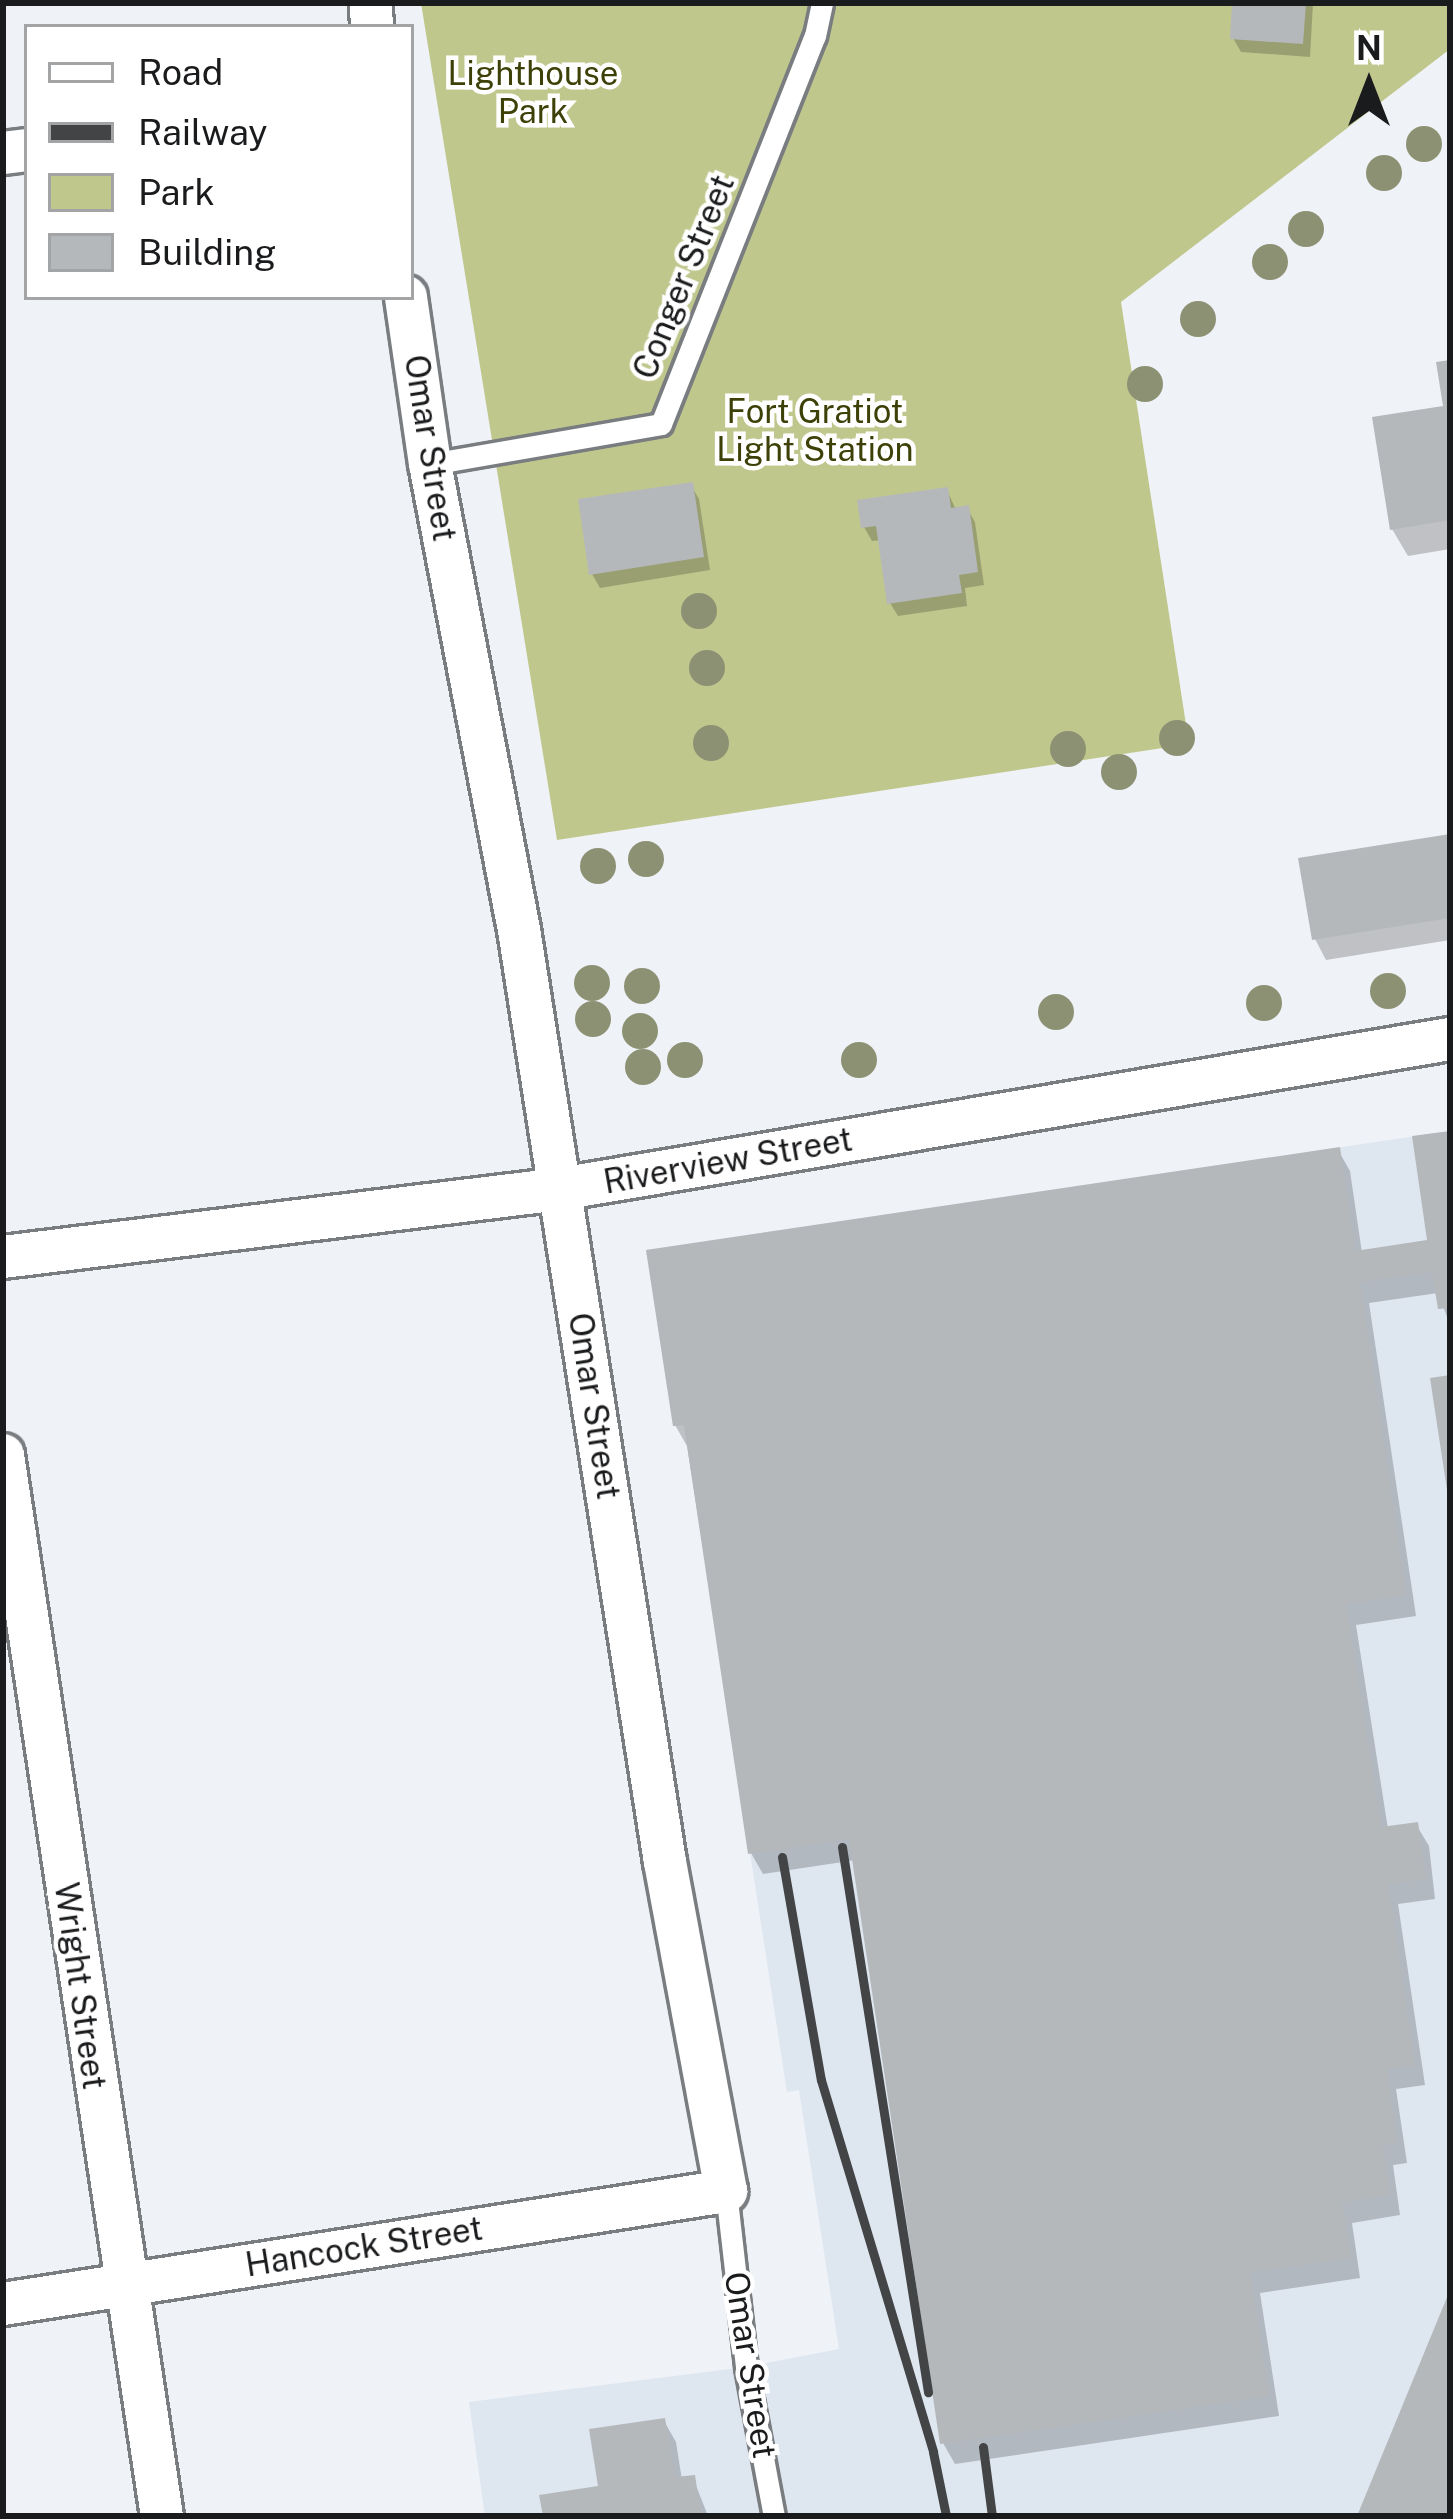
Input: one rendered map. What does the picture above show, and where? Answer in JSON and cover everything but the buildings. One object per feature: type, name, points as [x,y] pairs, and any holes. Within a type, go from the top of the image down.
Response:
[{"type":"street","name":"Omar Street","points":[[406,300],[430,464],[519,930],[665,1862],[726,2191]]},
{"type":"street","name":"Riverview Street","points":[[3,1257],[560,1189],[1450,1039]]},
{"type":"street","name":"Wright Street","points":[[3,1455],[123,2284],[162,2516]]},
{"type":"street","name":"Hancock Street","points":[[3,2304],[726,2191]]},
{"type":"lane","name":"Conger Street","points":[[430,464],[661,424],[815,36],[822,3]]},
{"type":"lane","name":"Omar Street","points":[[726,2191],[746,2367],[774,2516]]},
{"type":"shaded area","points":[[1450,1131],[1450,2516],[485,2516],[469,2402],[746,2367],[839,2349],[799,2090],[787,2092],[684,1425],[673,1426],[646,1250]]},
{"type":"green space","name":"Fort Gratiot Light Station","points":[[421,3],[1450,3],[1450,49],[1121,302],[1189,744],[557,840]]},
{"type":"railway","points":[[842,1847],[928,2392]]},
{"type":"railway","points":[[782,1857],[821,2080],[933,2452],[946,2516]]},
{"type":"railway","points":[[983,2447],[992,2516]]},
{"type":"park label","name":"Lighthouse Park","points":[[533,93]]}]
